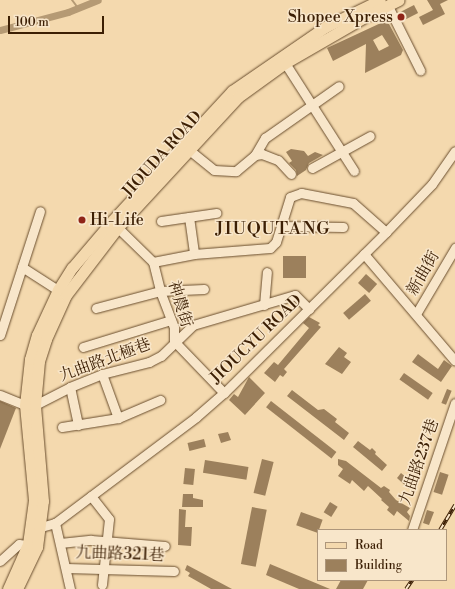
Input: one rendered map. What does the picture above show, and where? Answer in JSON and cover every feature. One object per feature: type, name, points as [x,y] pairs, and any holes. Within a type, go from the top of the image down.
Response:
[{"type":"main road","name":"JIOUDA ROAD","points":[[30,405],[39,361],[56,317],[80,274],[115,224],[232,90],[325,27],[384,3],[399,0]]},
{"type":"main road","name":"JIOUDA ROAD","points":[[17,589],[32,546],[36,527],[30,405],[30,359],[35,341],[58,290],[72,268],[238,97],[285,63],[368,15],[384,3]]},
{"type":"main road","name":"JIOUDA ROAD","points":[[8,589],[32,546]]},
{"type":"street","points":[[384,3],[420,70]]},
{"type":"street","points":[[285,63],[354,171]]},
{"type":"street","points":[[188,148],[214,170],[236,171],[256,155],[265,138],[339,86]]},
{"type":"street","points":[[312,168],[370,136]]},
{"type":"street","name":"JIOUCYU ROAD","points":[[36,527],[55,523],[196,417],[224,393],[386,232],[432,184],[455,151]]},
{"type":"street","points":[[256,155],[269,156],[291,174]]},
{"type":"street","points":[[115,224],[153,262],[194,254],[270,248],[276,242],[290,197],[300,193],[353,203],[386,232]]},
{"type":"street","points":[[0,335],[40,211]]},
{"type":"street","points":[[161,221],[216,213]]},
{"type":"street","points":[[189,217],[194,254]]},
{"type":"street","points":[[281,226],[344,227]]},
{"type":"street","name":"新曲街","points":[[416,314],[455,248]]},
{"type":"street","points":[[364,254],[455,361]]},
{"type":"street","name":"神農街","points":[[153,262],[160,291],[176,336],[174,341],[224,393]]},
{"type":"street","points":[[22,267],[58,290]]},
{"type":"street","points":[[264,305],[267,272]]},
{"type":"street","points":[[96,308],[160,291],[204,289]]},
{"type":"street","name":"九曲路北極巷","points":[[30,405],[102,374],[149,362],[161,356],[174,341],[193,325],[295,295],[309,309]]},
{"type":"street","points":[[83,347],[171,320]]},
{"type":"street","points":[[102,374],[118,418]]},
{"type":"street","points":[[70,387],[78,425]]},
{"type":"street","points":[[0,395],[30,405]]},
{"type":"street","points":[[62,427],[118,418],[160,400]]},
{"type":"street","name":"九曲路237巷","points":[[412,529],[455,403]]},
{"type":"street","points":[[91,496],[109,519],[102,585]]},
{"type":"street","points":[[55,523],[70,589]]},
{"type":"street","points":[[60,543],[106,542],[165,546]]},
{"type":"street","points":[[0,561],[19,544],[32,546]]},
{"type":"street","name":"九曲路321巷","points":[[66,568],[174,571]]},
{"type":"building","points":[[427,0],[448,0],[440,4],[445,14],[423,25],[419,17],[433,10]]},
{"type":"building","points":[[414,5],[418,13],[403,21],[399,13]]},
{"type":"building","points":[[383,22],[389,24],[403,50],[401,55],[365,73],[366,44],[333,61],[327,48]],"holes":[[[382,35],[389,46],[379,51],[373,40]]]},
{"type":"building","points":[[291,149],[304,151],[308,156],[315,152],[323,155],[309,163],[306,170],[297,176],[296,170],[289,163],[292,161],[286,152]]},
{"type":"building","points":[[283,256],[306,256],[306,278],[283,278]]},
{"type":"building","points":[[366,274],[377,284],[369,293],[358,283]]},
{"type":"building","points":[[365,294],[371,301],[349,320],[343,313]]},
{"type":"building","points":[[309,317],[320,323],[318,325],[321,327],[284,369],[287,372],[283,377],[280,375],[275,382],[264,373],[274,362],[278,365],[309,328],[303,323]]},
{"type":"building","points":[[339,347],[347,353],[344,357],[351,362],[342,374],[325,364]]},
{"type":"building","points":[[418,354],[438,369],[444,360],[452,366],[441,382],[412,362]]},
{"type":"building","points":[[404,373],[433,393],[428,400],[399,380]]},
{"type":"building","points":[[249,377],[265,393],[245,415],[229,400],[234,394],[238,397]]},
{"type":"building","points":[[447,389],[452,391],[446,405],[441,403]]},
{"type":"building","points":[[292,390],[318,410],[324,409],[337,419],[335,422],[349,433],[344,440],[287,396]]},
{"type":"building","points":[[0,401],[16,408],[0,449]]},
{"type":"building","points":[[271,401],[336,452],[331,458],[266,407]]},
{"type":"building","points":[[228,432],[231,440],[221,443],[218,434]]},
{"type":"building","points":[[204,439],[206,447],[189,451],[188,443]]},
{"type":"building","points":[[358,441],[370,450],[372,448],[376,452],[375,454],[387,465],[382,471],[353,447]]},
{"type":"building","points":[[262,459],[274,462],[265,496],[254,493]]},
{"type":"building","points":[[338,459],[346,461],[381,488],[384,486],[390,490],[389,492],[396,500],[410,508],[407,512],[410,516],[409,521],[397,511],[394,516],[387,510],[389,507],[368,486],[364,491],[352,480],[350,484],[338,476],[343,469],[338,465]]},
{"type":"building","points":[[205,460],[248,467],[246,480],[203,473]]},
{"type":"building","points":[[185,468],[195,469],[193,485],[183,484]]},
{"type":"building","points":[[440,472],[449,475],[442,495],[434,492]]},
{"type":"building","points":[[401,473],[413,483],[409,489],[397,478]]},
{"type":"building","points":[[183,494],[193,494],[193,498],[203,500],[203,507],[182,507]]},
{"type":"building","points":[[330,502],[338,507],[331,517],[324,512]]},
{"type":"building","points":[[252,507],[267,510],[256,567],[241,564]]},
{"type":"building","points":[[179,509],[186,510],[185,527],[192,527],[191,546],[178,545]]},
{"type":"building","points":[[427,510],[434,512],[429,525],[423,523]]},
{"type":"building","points":[[301,512],[323,520],[319,529],[317,529],[317,533],[296,525]]},
{"type":"building","points":[[270,564],[330,589],[299,589],[266,575]]},
{"type":"building","points":[[187,565],[232,589],[211,589],[188,576],[190,573],[185,570]]},
{"type":"building","points":[[340,581],[367,581],[363,589],[336,589]]},
{"type":"waterway","points":[[72,0],[78,8]]},
{"type":"waterway","points":[[0,30],[68,12],[98,0]]},
{"type":"railway","points":[[441,529],[455,505]]},
{"type":"railway","points":[[406,589],[411,581]]},
{"type":"place","name":"Shopee Xpress","points":[[401,17]]},
{"type":"place","name":"Hi-Life","points":[[82,220]]},
{"type":"district","name":"JIUQUTANG","points":[[273,229]]}]
